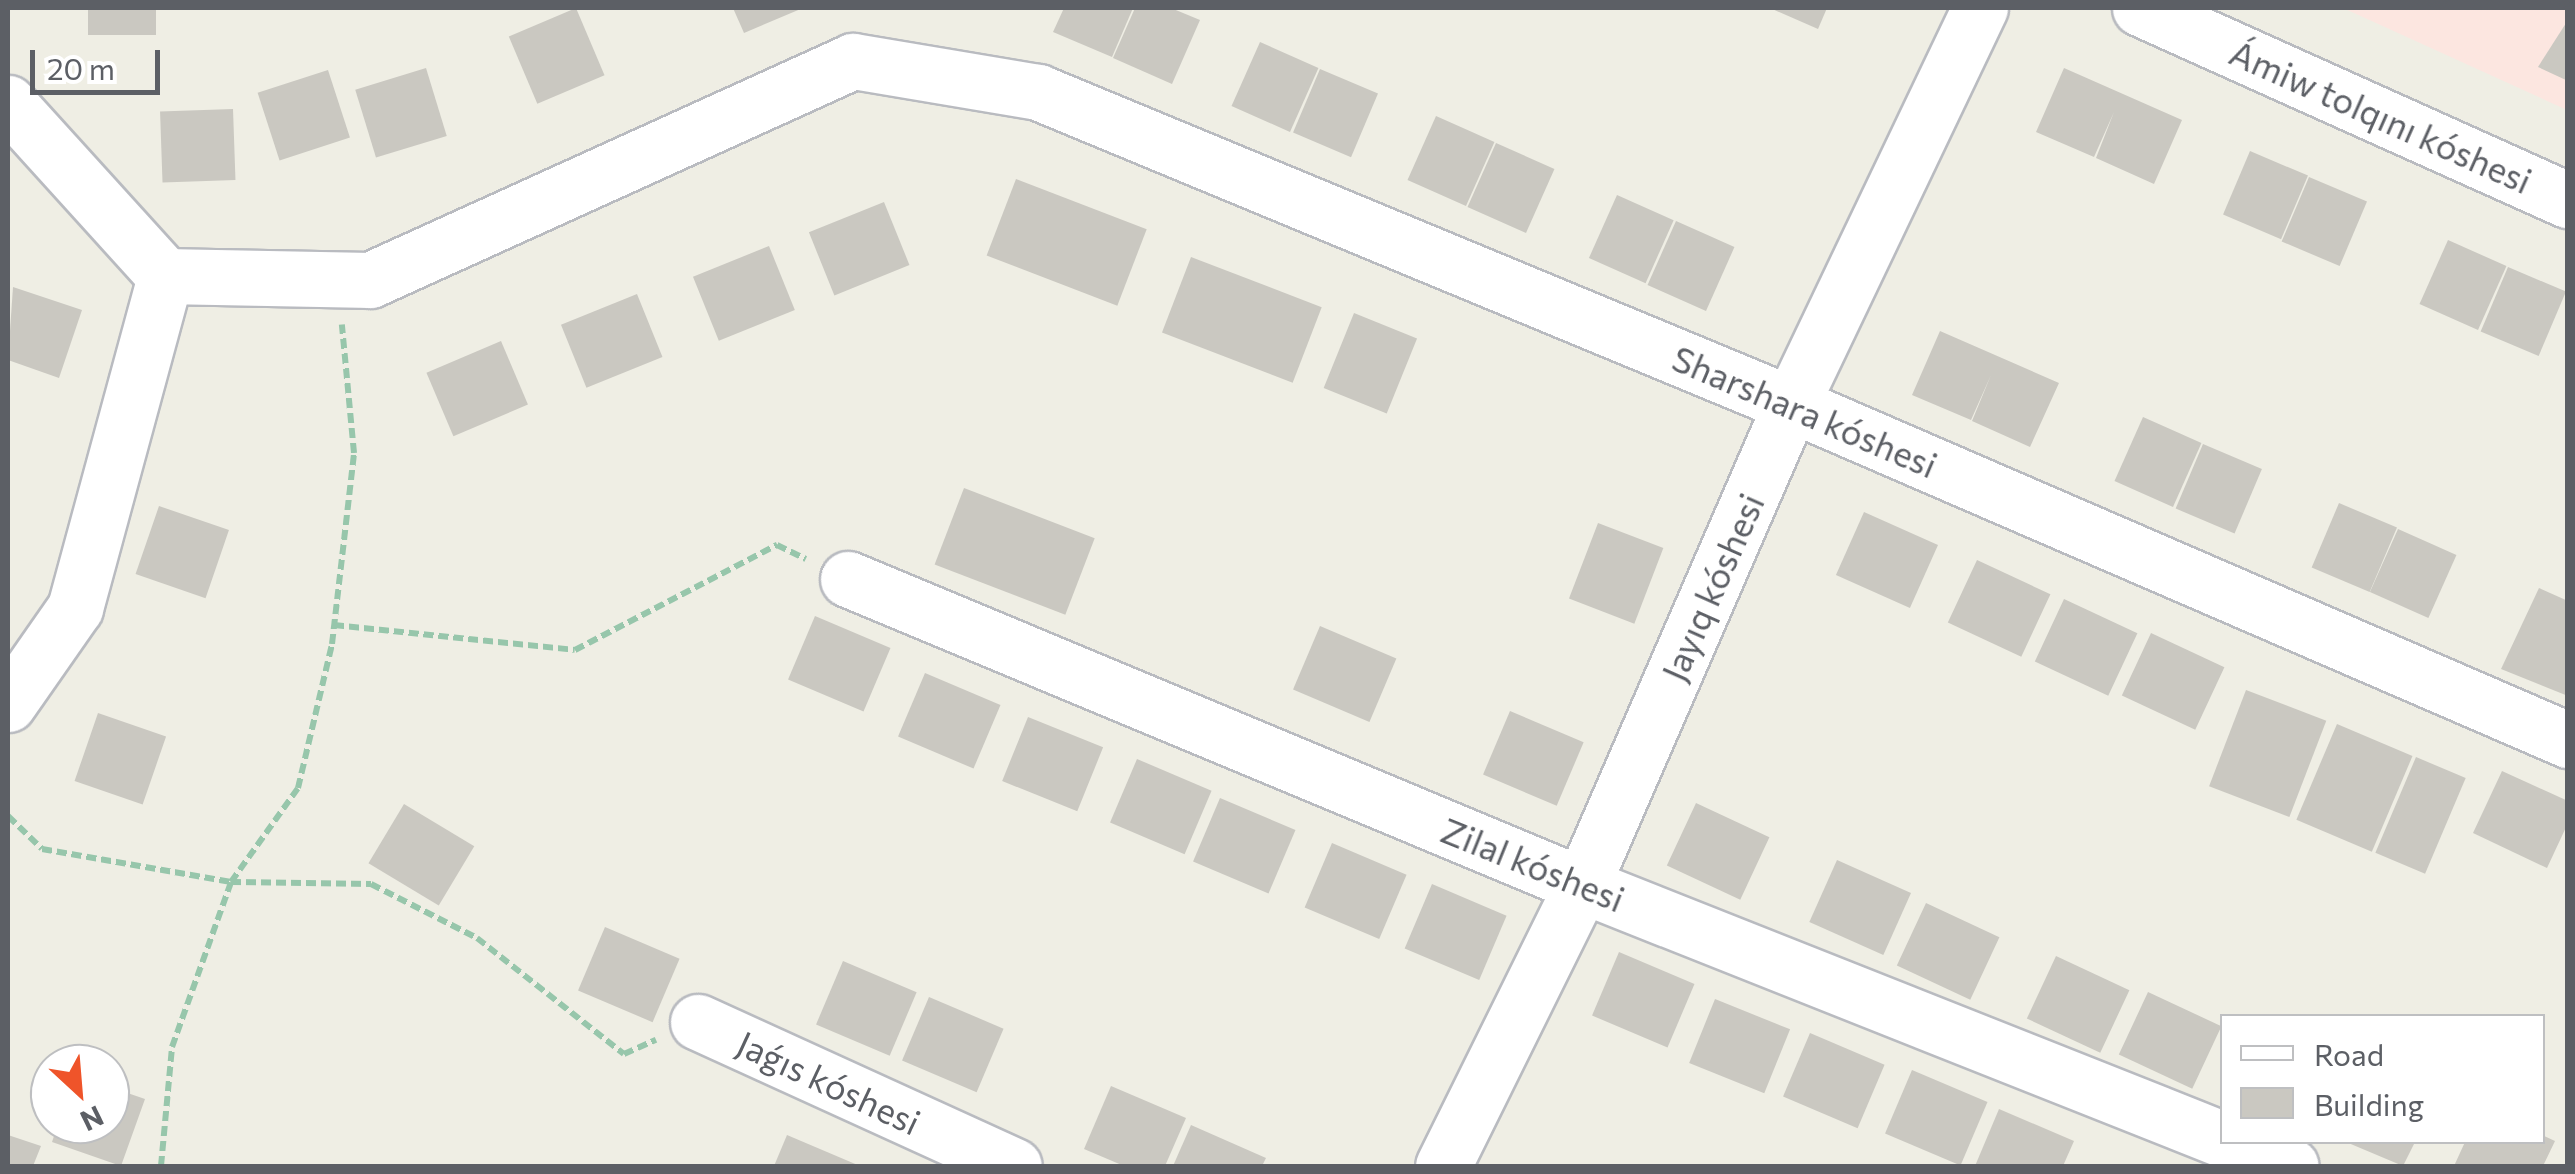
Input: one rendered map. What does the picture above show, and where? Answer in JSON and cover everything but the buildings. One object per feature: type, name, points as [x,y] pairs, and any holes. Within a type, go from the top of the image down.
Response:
[{"type":"street","name":"Jayıq kóshesi","points":[[1443,1166],[1582,885],[1791,404],[1980,8]]},
{"type":"street","name":"Ámiw tolqını kóshesi","points":[[2140,8],[2568,200]]},
{"type":"street","name":"Sharshara kóshesi","points":[[165,276],[370,280],[853,61],[1038,92],[1791,404],[2568,740]]},
{"type":"street","points":[[8,102],[165,276],[75,608],[8,704]]},
{"type":"street","name":"Zilal kóshesi","points":[[848,579],[1582,885],[2220,1138]]},
{"type":"street","name":"Jaǵıs kóshesi","points":[[698,1022],[1014,1166]]},
{"type":"street","name":"Zilal kóshesi","points":[[2235,1144],[2291,1166]]},
{"type":"path","points":[[161,1166],[172,1047],[231,882],[298,788],[334,624],[354,453],[337,279]]},
{"type":"path","points":[[334,624],[575,650],[776,545],[848,579]]},
{"type":"path","points":[[8,816],[42,848],[231,882],[371,884],[477,938],[624,1054],[698,1022]]},
{"type":"shaded area","points":[[2343,8],[2567,8],[2567,110]]}]
